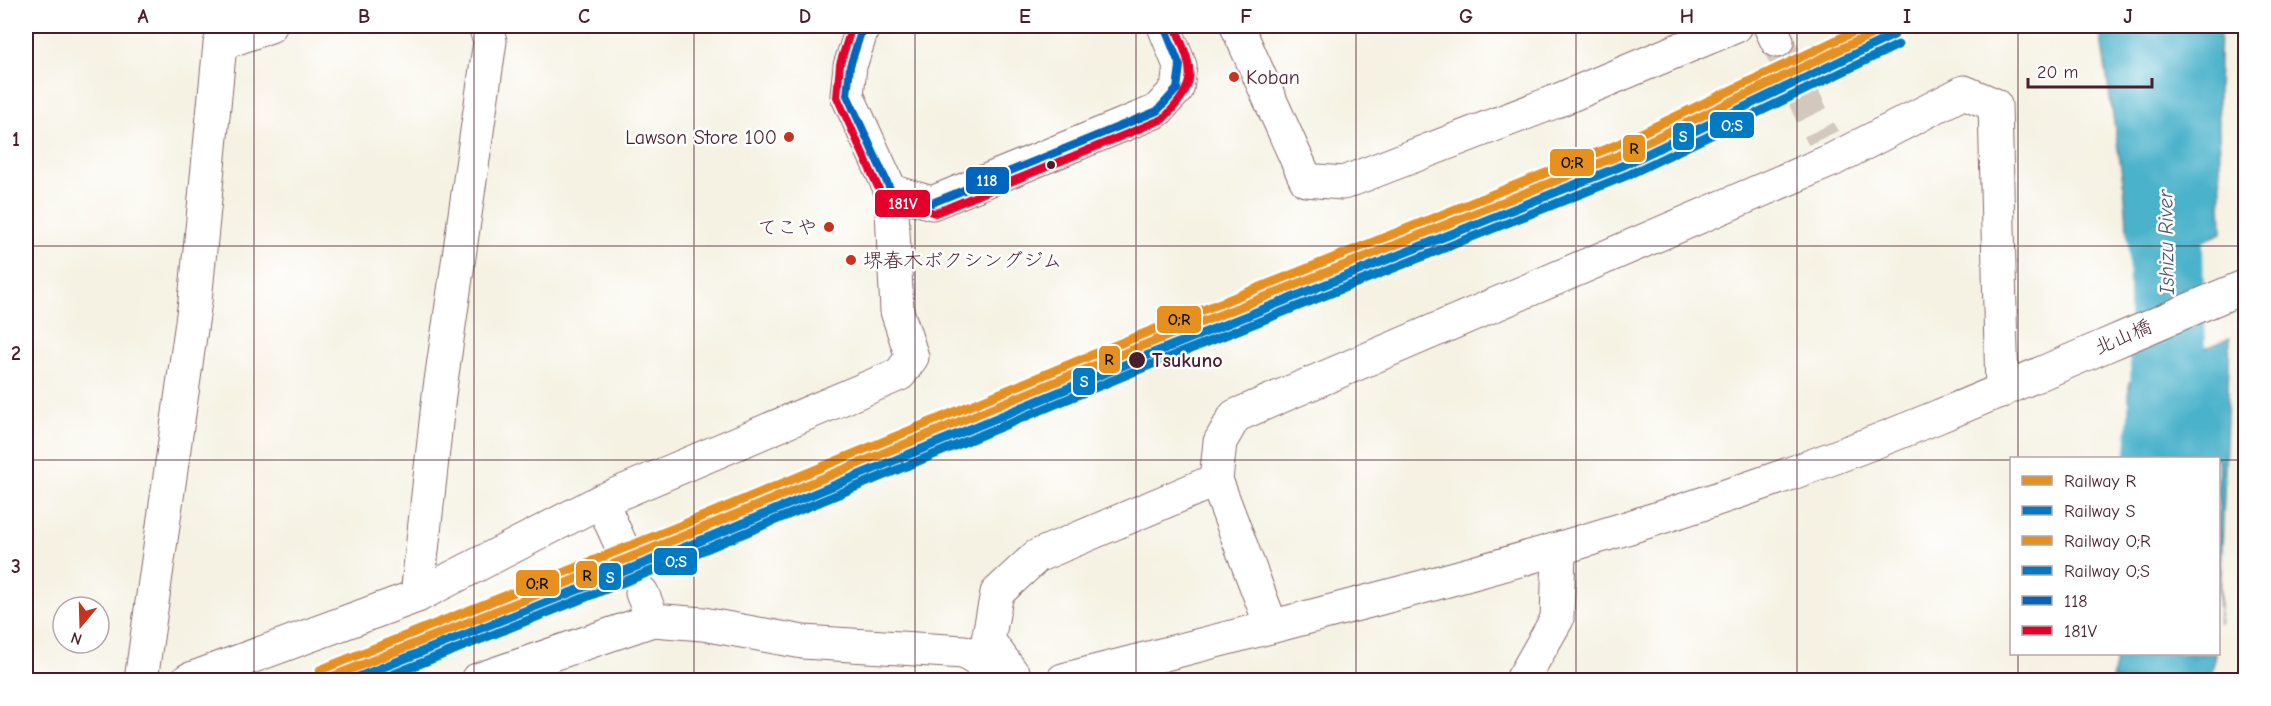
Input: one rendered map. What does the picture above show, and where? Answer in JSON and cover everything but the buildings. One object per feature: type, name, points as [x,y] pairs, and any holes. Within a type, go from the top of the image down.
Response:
[{"type":"street","points":[[141,681],[195,301],[216,35],[270,26]]},
{"type":"street","points":[[417,596],[439,395],[490,41],[485,26]]},
{"type":"street","points":[[188,681],[417,596],[601,501],[900,374],[912,357],[897,311],[891,191],[847,95],[850,66],[863,26]]},
{"type":"street","points":[[891,191],[932,203],[1157,111],[1177,89],[1180,66],[1164,26]]},
{"type":"street","points":[[1237,26],[1306,180],[1343,183],[1554,102],[1736,26]]},
{"type":"street","points":[[1271,625],[1216,480],[1220,442],[1235,416],[1827,149],[1964,92],[1995,105],[2002,391]]},
{"type":"street","name":"北山橋","points":[[1063,681],[1559,550],[1777,479],[2002,391],[2067,361],[2246,286]]},
{"type":"street","points":[[1017,681],[988,640],[997,593],[1037,556],[1216,480]]},
{"type":"street","points":[[601,501],[622,547]]},
{"type":"street","points":[[1522,681],[1557,619],[1559,550]]},
{"type":"street","points":[[477,681],[647,606],[703,624],[803,642],[964,652],[1009,681]]},
{"type":"water","points":[[2099,26],[2220,26],[2218,93],[2222,233],[2131,271],[2124,187]]},
{"type":"water","points":[[2230,338],[2220,598],[2220,457],[2129,457],[2129,382]]},
{"type":"water","points":[[2117,655],[2215,655],[2211,680],[2112,680]]},
{"type":"waterway","name":"Ishizu River","points":[[2162,26],[2168,387],[2162,457]]},
{"type":"tunnel","points":[[1777,41],[1823,138]]},
{"type":"tunnel","points":[[622,547],[642,593]]},
{"type":"rail line","name":"O;R","points":[[320,670],[682,525],[1133,338],[1616,145],[1866,26]]},
{"type":"rail line","name":"R","points":[[324,680],[686,535],[1137,348],[1620,155],[1889,26]]},
{"type":"rail line","name":"S","points":[[351,680],[690,545],[1141,358],[1624,165],[1894,35]]},
{"type":"rail line","name":"O;S","points":[[379,680],[694,554],[1145,367],[1628,175],[1898,45]]},
{"type":"transit line","name":"181V","points":[[852,26],[840,64],[837,97],[883,198],[935,213],[1163,119],[1183,95],[1190,75],[1186,54],[1175,26]]},
{"type":"transit line","name":"118","points":[[863,26],[850,66],[847,95],[891,191],[932,203],[1157,111],[1177,89],[1180,66],[1164,26]]},
{"type":"place","name":"Koban","points":[[1234,77]]},
{"type":"place","name":"Lawson Store 100","points":[[789,137]]},
{"type":"place","name":"てこや","points":[[829,227]]},
{"type":"place","name":"堺春木ボクシングジム","points":[[851,260]]},
{"type":"place","name":"Tsukuno","points":[[1137,360]]}]
